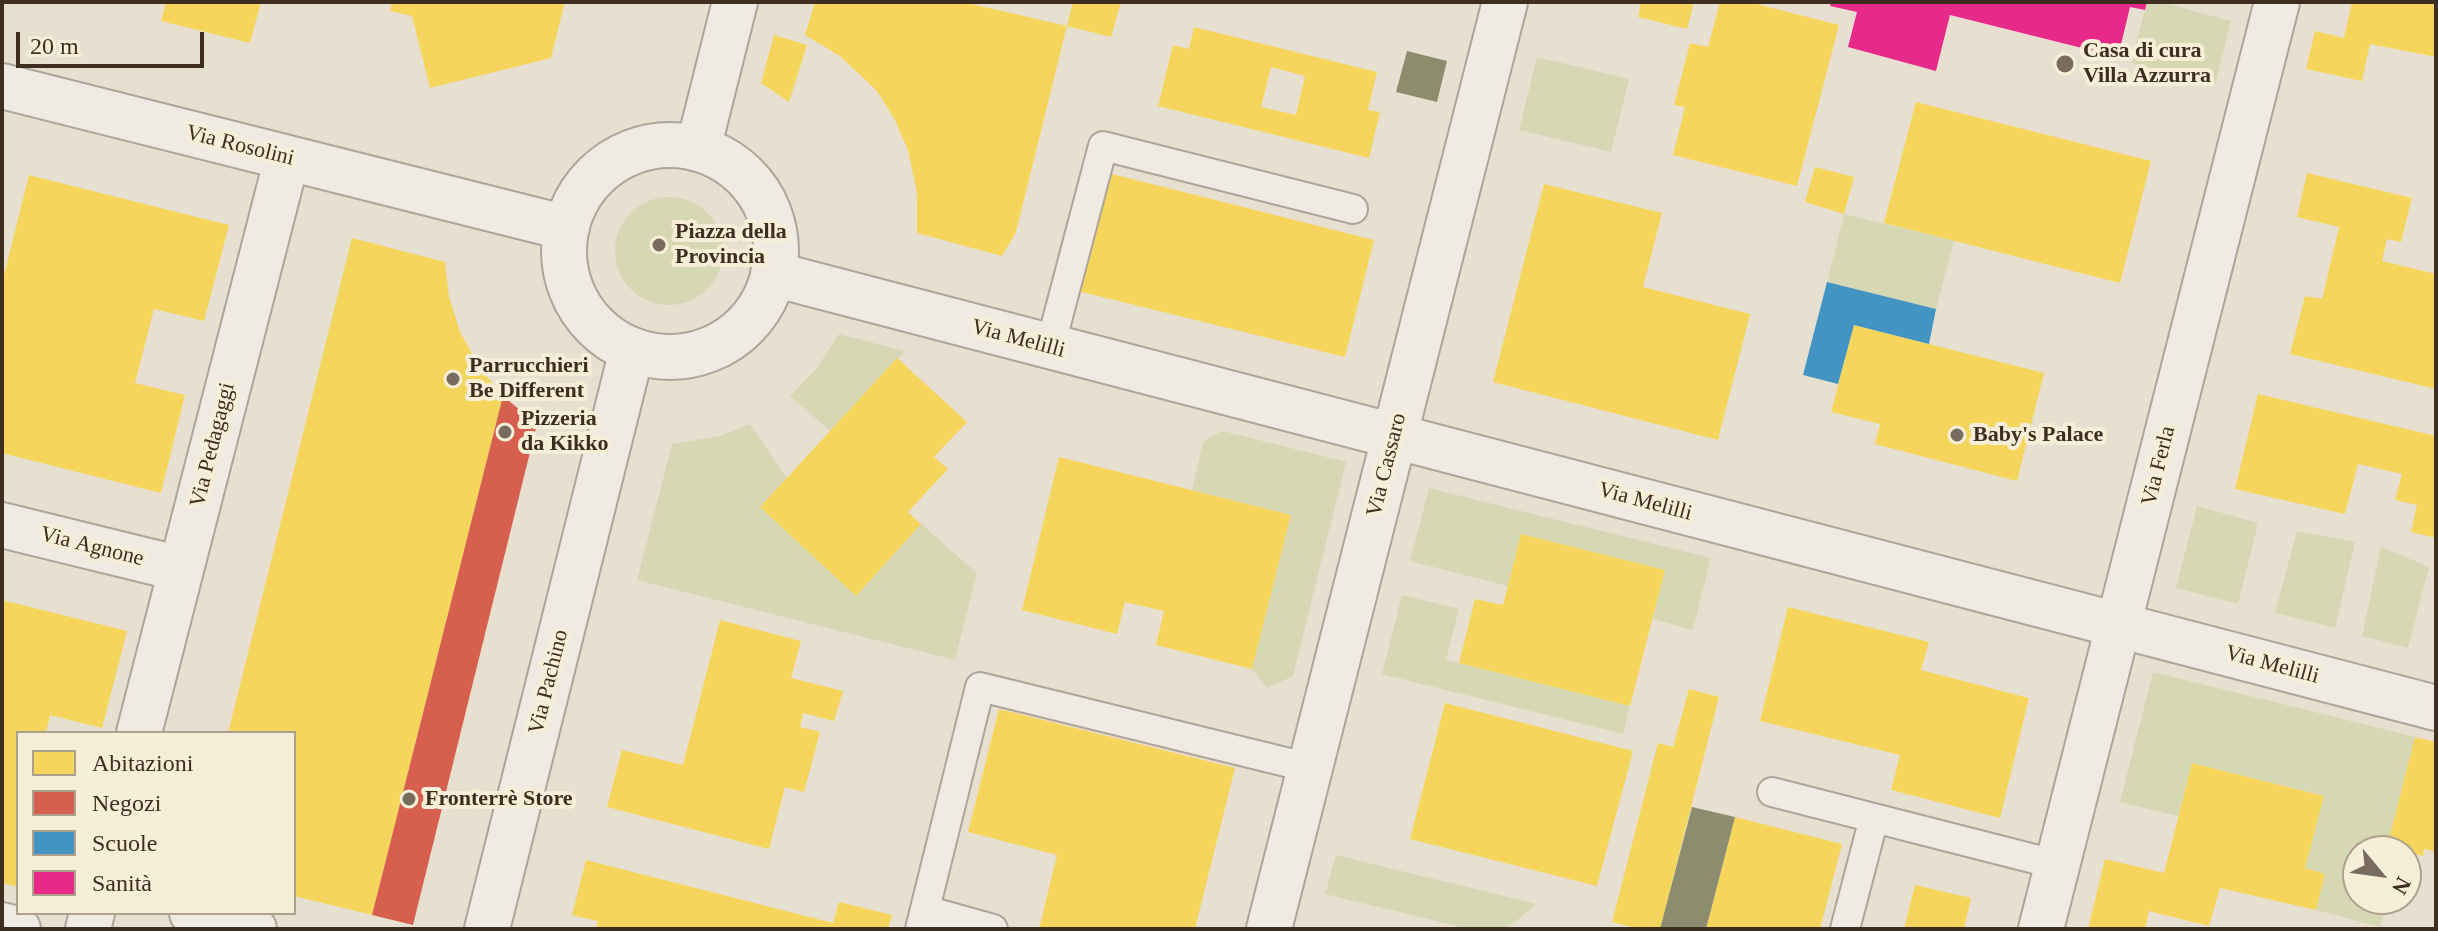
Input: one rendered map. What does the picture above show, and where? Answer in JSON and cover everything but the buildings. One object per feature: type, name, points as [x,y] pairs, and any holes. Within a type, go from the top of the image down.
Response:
[{"type":"street","points":[[698,149],[735,2]]},
{"type":"street","name":"Via Cassaro","points":[[1269,929],[1505,2]]},
{"type":"street","name":"Via Ferla","points":[[2041,929],[2277,2]]},
{"type":"street","name":"Via Rosolini","points":[[2,86],[567,228]]},
{"type":"street","points":[[674,145],[698,149],[735,167],[761,197],[775,236],[773,274],[753,317],[718,346],[676,357],[632,350],[599,331],[576,301],[565,266],[567,228],[587,184],[605,167],[650,148],[674,145]]},
{"type":"street","name":"Via Pedagaggi","points":[[140,731],[287,158]]},
{"type":"street","name":"Via Melilli","points":[[773,274],[2436,708]]},
{"type":"street","name":"Via Pachino","points":[[487,929],[632,350]]},
{"type":"street","name":"Via Agnone","points":[[2,525],[181,569]]},
{"type":"street","points":[[200,915],[254,929]]},
{"type":"street","points":[[2,925],[18,929]]},
{"type":"lane","points":[[1050,347],[1103,146],[1353,209]]},
{"type":"lane","points":[[993,929],[922,919],[980,687],[1310,768]]},
{"type":"lane","points":[[1772,792],[2058,865]]},
{"type":"lane","points":[[1845,929],[1874,818]]},
{"type":"green space","points":[[2147,2],[2161,2],[2231,21],[2215,85],[2131,63]]},
{"type":"green space","points":[[1537,57],[1629,79],[1611,152],[1519,130]]},
{"type":"green space","points":[[669,197],[690,201],[707,213],[719,230],[723,251],[719,272],[707,289],[690,301],[669,305],[648,301],[631,289],[619,272],[615,251],[619,230],[631,213],[648,201]]},
{"type":"green space","points":[[1844,214],[1954,241],[1936,309],[1827,282]]},
{"type":"green space","points":[[839,334],[905,351],[830,431],[790,396],[816,369]]},
{"type":"green space","points":[[750,424],[787,478],[921,524],[977,573],[955,660],[637,580],[672,444],[720,436]]},
{"type":"green space","points":[[1222,431],[1346,462],[1293,676],[1267,688],[1252,669],[1291,515],[1192,490],[1203,442]]},
{"type":"green space","points":[[1429,488],[1711,558],[1693,630],[1653,619],[1664,570],[1521,534],[1508,586],[1410,561]]},
{"type":"green space","points":[[2197,506],[2258,523],[2238,604],[2176,588]]},
{"type":"green space","points":[[2297,531],[2355,542],[2335,628],[2275,613]]},
{"type":"green space","points":[[2381,547],[2429,567],[2408,648],[2362,636]]},
{"type":"green space","points":[[1402,595],[1459,609],[1446,660],[1630,706],[1623,734],[1382,674]]},
{"type":"green space","points":[[2153,672],[2415,737],[2390,835],[2342,835],[2342,915],[2383,915],[2380,927],[2316,910],[2325,874],[2305,868],[2323,795],[2192,763],[2178,816],[2120,802]]},
{"type":"green space","points":[[1336,855],[1537,904],[1506,929],[1469,929],[1325,894]]},
{"type":"place","name":"Casa di cura Villa Azzurra","points":[[2065,64]]},
{"type":"place","name":"Piazza della Provincia","points":[[659,245]]},
{"type":"place","name":"Parrucchieri Be Different","points":[[453,379]]},
{"type":"place","name":"Pizzeria da Kikko","points":[[505,432]]},
{"type":"place","name":"Baby's Palace","points":[[1957,435]]},
{"type":"place","name":"Fronterrè Store","points":[[409,799]]}]
